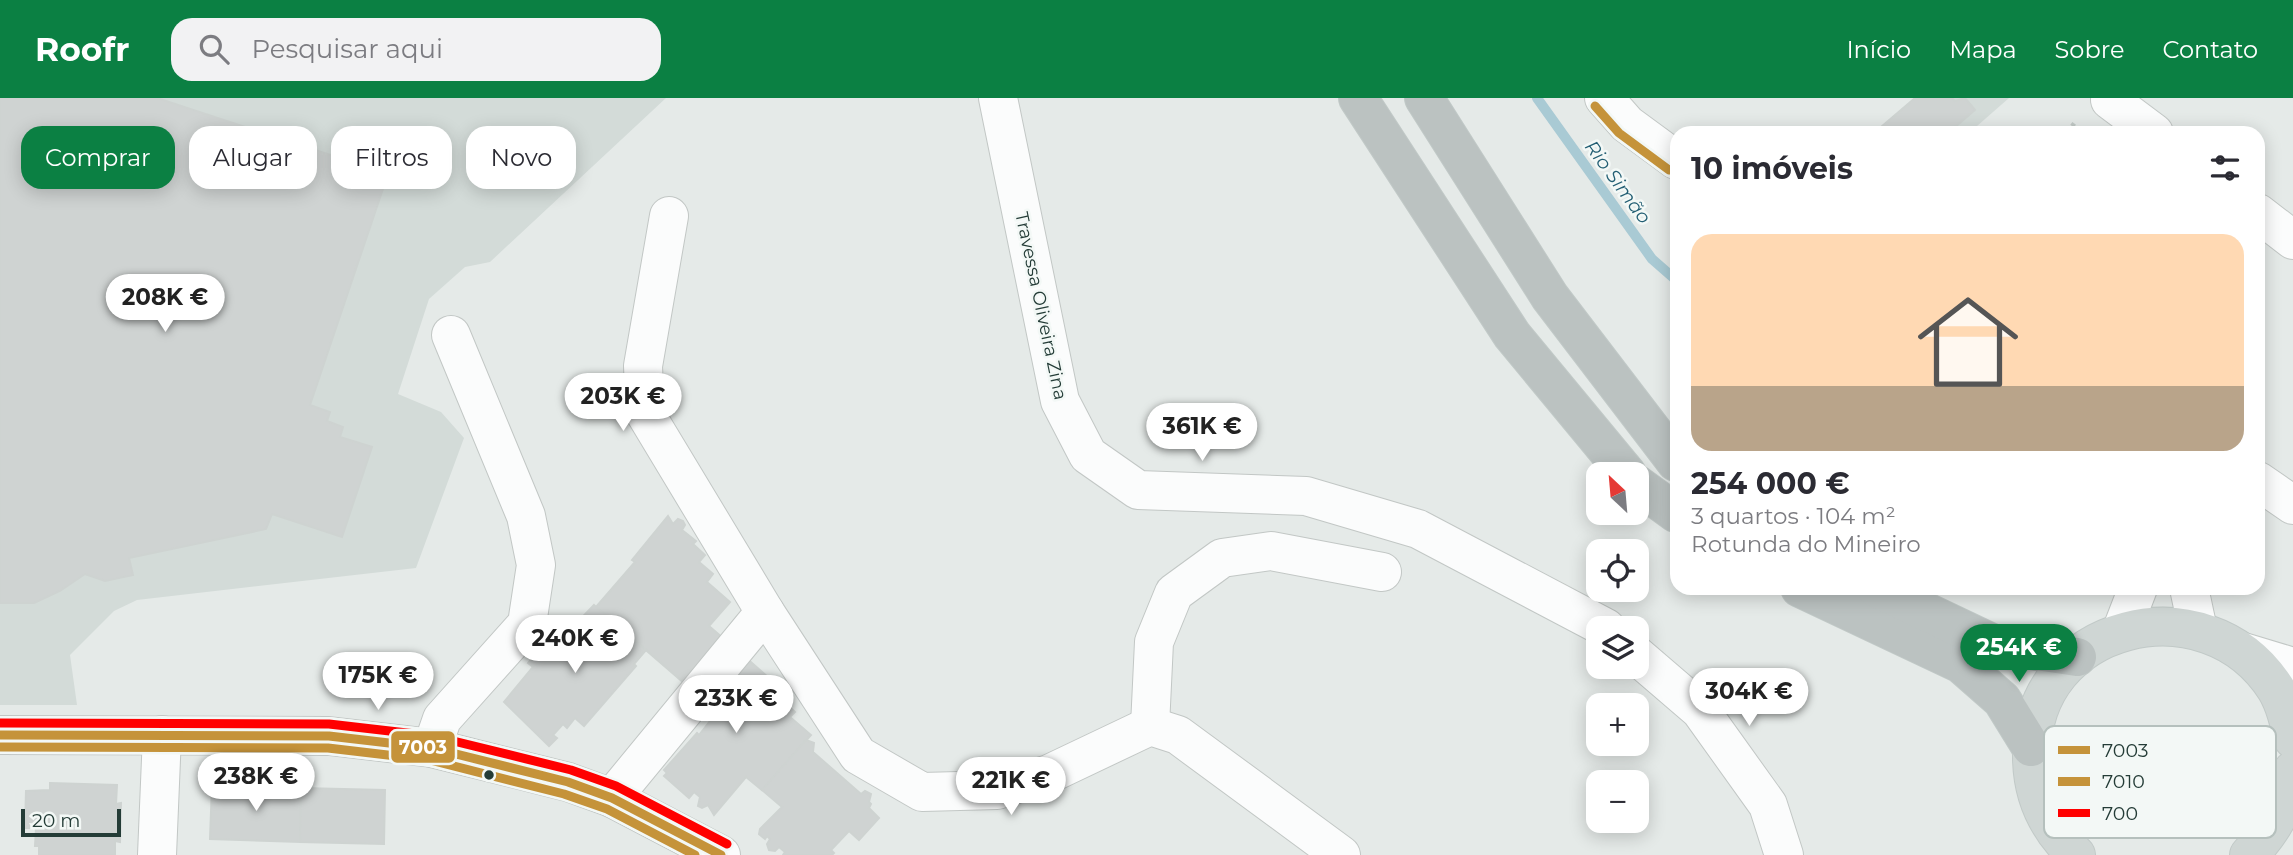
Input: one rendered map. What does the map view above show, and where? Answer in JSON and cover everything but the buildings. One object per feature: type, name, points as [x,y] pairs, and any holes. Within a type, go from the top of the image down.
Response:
[{"type":"highway","points":[[1358,98],[1512,335],[1617,462]]},
{"type":"highway","points":[[1424,98],[1550,296],[1670,454]]},
{"type":"highway","points":[[1649,493],[1670,509]]},
{"type":"highway","points":[[1815,595],[1961,664],[2001,700],[2031,747]]},
{"type":"highway","points":[[1891,595],[1996,645],[2077,657]]},
{"type":"main road","points":[[2044,813],[2037,798],[2031,747],[2036,721],[2045,698],[2059,676],[2077,657],[2098,642],[2121,632],[2160,626],[2198,630],[2222,639],[2243,652],[2262,670],[2277,691],[2293,739]]},
{"type":"main road","points":[[2276,821],[2290,791],[2293,770]]},
{"type":"main road","points":[[2060,838],[2076,855]]},
{"type":"street","name":"Travessa Oliveira Zina","points":[[998,98],[1060,401],[1088,455],[1138,490],[1306,496],[1418,530],[1587,616]]},
{"type":"street","points":[[1604,98],[1627,124],[1670,156]]},
{"type":"street","points":[[2100,104],[2141,126]]},
{"type":"street","points":[[669,216],[643,366],[645,413],[765,612],[858,755],[922,792],[997,790],[1049,774],[1150,726],[1178,735],[1341,855]]},
{"type":"street","points":[[2265,218],[2293,240]]},
{"type":"street","points":[[432,748],[442,719],[527,624],[536,565],[526,516],[451,335]]},
{"type":"street","points":[[2265,486],[2293,505]]},
{"type":"street","points":[[1150,726],[1154,642],[1174,593],[1222,558],[1271,551],[1382,572]]},
{"type":"street","points":[[2121,632],[2135,595]]},
{"type":"street","points":[[2190,595],[2198,630]]},
{"type":"street","points":[[612,798],[765,612]]},
{"type":"street","points":[[2243,652],[2293,667]]},
{"type":"street","points":[[1649,666],[1700,710],[1768,805],[1784,855]]},
{"type":"street","points":[[157,855],[162,735]]},
{"type":"street","points":[[0,736],[329,736],[432,748],[568,782],[612,798],[721,855]]},
{"type":"path","points":[[2075,126],[2100,104]]},
{"type":"shaded area","points":[[0,98],[666,98],[576,182],[576,126],[466,126],[466,189],[568,189],[490,262],[465,267],[429,299],[398,394],[441,412],[464,438],[416,568],[137,600],[114,611],[70,655],[77,705],[0,705]]},
{"type":"shaded area","points":[[1915,98],[2009,98],[1977,126],[1882,126]]},
{"type":"waterway","name":"Rio Simão","points":[[1537,98],[1652,259],[1670,275]]},
{"type":"transit line","name":"7010","points":[[1595,106],[1619,133],[1669,170]]},
{"type":"transit line","name":"700","points":[[0,723],[329,724],[433,736],[571,770],[616,786],[727,844]]},
{"type":"transit line","name":"7003","points":[[0,735],[329,736],[432,748],[568,782],[612,798],[721,855]]},
{"type":"transit line","name":"7010","points":[[0,747],[328,748],[430,760],[564,794],[607,809],[695,855]]}]
